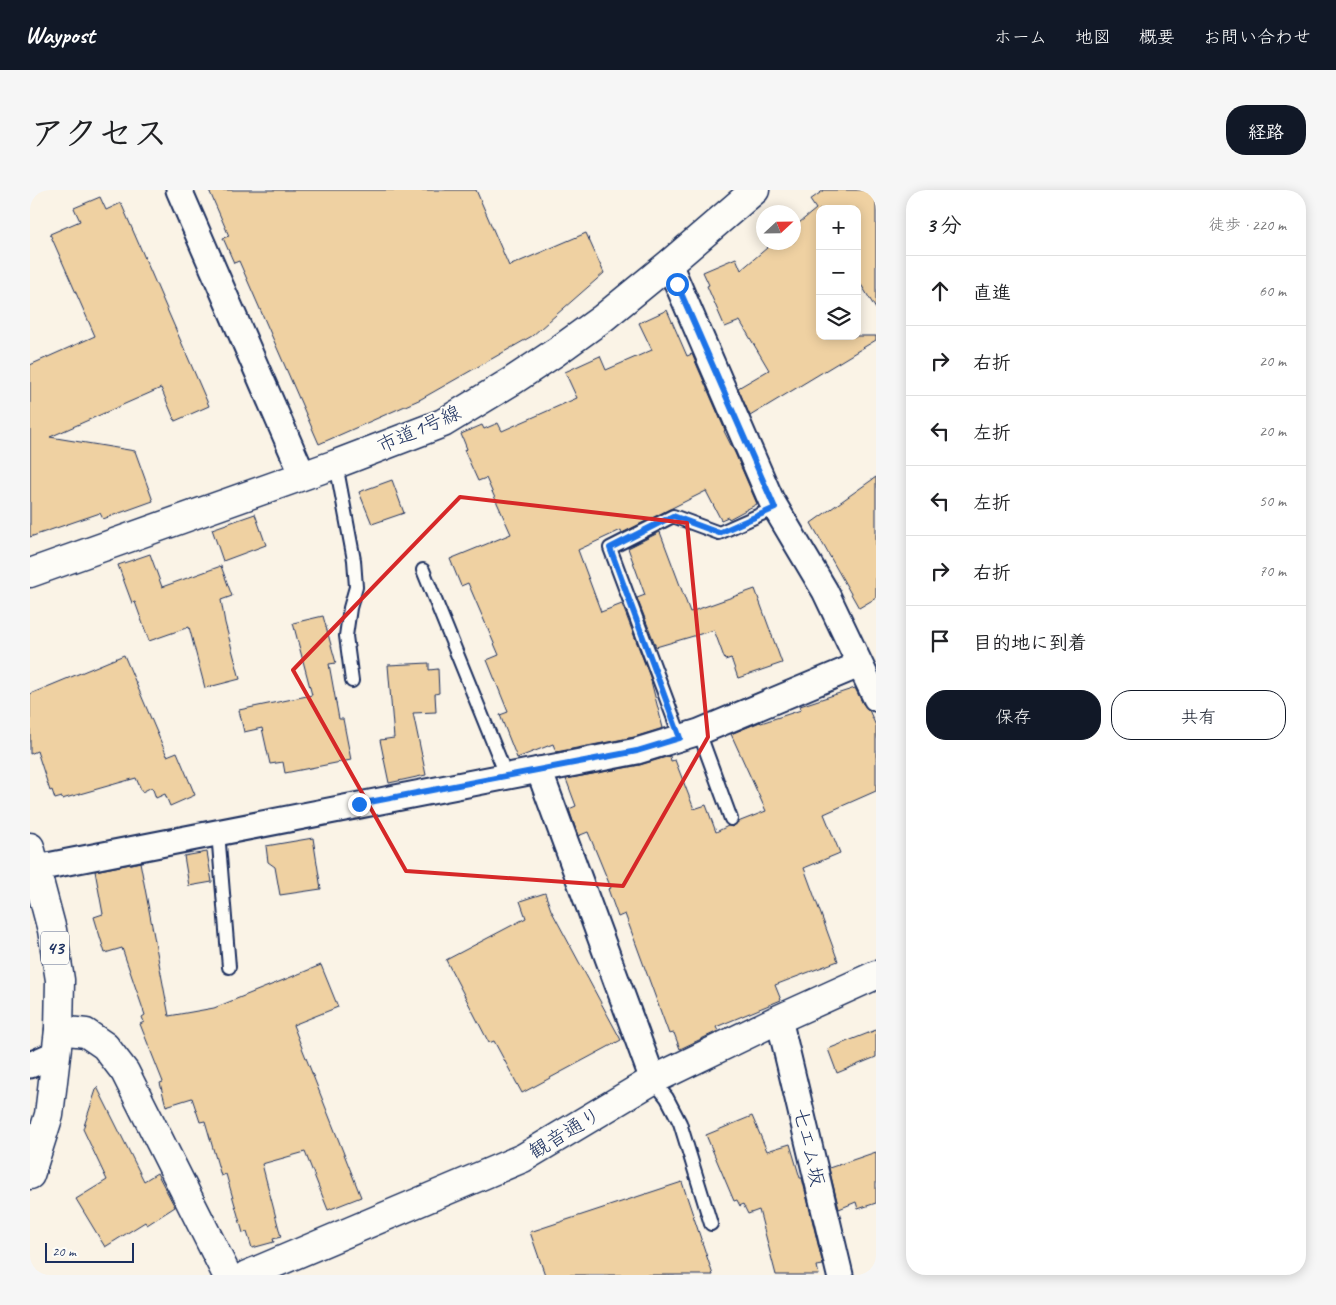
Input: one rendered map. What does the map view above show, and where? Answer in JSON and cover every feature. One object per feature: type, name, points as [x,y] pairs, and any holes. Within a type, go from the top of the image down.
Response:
[{"type":"street","points":[[179,190],[303,476]]},
{"type":"street","name":"市道1号線","points":[[30,573],[336,464],[443,422],[497,390],[580,335],[669,264],[755,190]]},
{"type":"street","points":[[669,264],[775,508],[825,591],[876,698]]},
{"type":"street","points":[[33,857],[218,832],[637,751],[690,735],[859,665]]},
{"type":"street","points":[[539,770],[653,1080]]},
{"type":"street","name":"43","points":[[30,1175],[49,1115],[57,1042],[60,980],[52,930],[33,857]]},
{"type":"street","name":"観音通り","points":[[247,1275],[523,1158],[653,1080],[779,1019],[876,975]]},
{"type":"street","name":"七エム坂","points":[[779,1019],[840,1275]]},
{"type":"street","points":[[30,1065],[57,1042],[86,1033],[105,1046],[125,1072],[227,1275]]},
{"type":"lane","points":[[336,464],[354,560],[356,586],[350,608],[346,636],[352,681]]},
{"type":"lane","points":[[731,819],[690,735],[610,548],[673,516],[719,533],[775,508]]},
{"type":"lane","points":[[423,570],[507,777]]},
{"type":"lane","points":[[218,832],[229,967]]},
{"type":"lane","points":[[653,1080],[667,1098],[680,1123],[711,1224]]},
{"type":"highlighted area","points":[[460,497],[687,523],[708,737],[623,886],[406,871],[293,670]]},
{"type":"building","points":[[209,190],[476,190],[509,266],[586,233],[604,273],[532,336],[421,399],[319,444],[239,261],[234,263],[223,238],[229,236]]},
{"type":"building","points":[[824,190],[876,190],[876,309],[861,285],[861,205],[816,205],[816,209],[810,200]]},
{"type":"building","points":[[100,197],[106,210],[121,203],[209,406],[175,421],[161,388],[50,437],[135,451],[153,501],[103,519],[100,513],[30,537],[30,365],[95,336],[50,234],[80,221],[74,208]]},
{"type":"building","points":[[816,209],[816,340],[861,340],[861,336],[876,336],[876,340],[750,416],[738,388],[769,370],[740,321],[725,327],[703,272],[736,258],[741,270],[765,250],[801,250],[801,221]]},
{"type":"building","points":[[667,310],[687,356],[692,354],[757,504],[729,519],[728,517],[721,520],[706,491],[622,533],[621,530],[578,550],[601,612],[622,604],[650,677],[663,728],[634,737],[556,752],[553,744],[517,758],[500,715],[508,712],[487,660],[499,655],[468,583],[461,586],[450,559],[511,534],[486,478],[478,481],[464,450],[467,449],[461,434],[482,425],[484,429],[498,423],[502,431],[577,398],[565,372],[600,356],[606,370],[652,350],[639,323]]},
{"type":"building","points":[[876,477],[876,598],[859,608],[811,523]]},
{"type":"building","points":[[392,480],[404,513],[372,524],[359,492]]},
{"type":"building","points":[[255,514],[266,545],[223,561],[212,529]]},
{"type":"building","points":[[660,532],[690,612],[755,589],[782,663],[738,678],[731,658],[725,660],[714,630],[656,647],[637,598],[645,595],[628,548]]},
{"type":"building","points":[[150,554],[162,587],[221,566],[232,596],[221,600],[240,679],[205,688],[189,627],[149,641],[135,602],[132,603],[118,565]]},
{"type":"building","points":[[323,616],[336,663],[329,664],[339,719],[343,719],[351,760],[285,773],[283,762],[270,764],[262,728],[244,732],[239,710],[312,695],[293,623]]},
{"type":"building","points":[[124,655],[167,756],[177,752],[195,795],[170,806],[165,794],[156,798],[152,787],[142,792],[136,778],[62,799],[62,797],[55,799],[52,790],[50,791],[37,751],[30,754],[30,694]]},
{"type":"building","points":[[429,663],[429,670],[438,669],[439,693],[435,694],[436,712],[413,713],[426,775],[389,783],[380,740],[394,738],[388,665]]},
{"type":"building","points":[[855,688],[863,704],[869,710],[876,726],[876,791],[824,814],[840,853],[804,868],[838,961],[775,985],[781,1000],[716,1027],[718,1031],[680,1049],[674,1033],[669,1034],[625,914],[618,917],[608,889],[611,888],[588,832],[578,836],[569,809],[576,806],[566,779],[640,765],[670,756],[671,761],[675,760],[694,809],[706,805],[716,832],[728,826],[733,827],[738,822],[766,811],[731,734],[760,722],[801,710],[800,706]]},
{"type":"building","points":[[313,838],[321,889],[280,895],[275,867],[268,862],[266,846]]},
{"type":"building","points":[[207,852],[212,882],[189,886],[184,856]]},
{"type":"building","points":[[140,862],[169,1016],[214,1008],[321,965],[338,1007],[293,1025],[361,1197],[328,1210],[305,1152],[262,1164],[281,1237],[273,1239],[274,1242],[252,1248],[247,1232],[243,1233],[226,1174],[221,1176],[205,1121],[200,1122],[192,1098],[166,1106],[160,1083],[163,1082],[140,1024],[144,1022],[142,1017],[145,1015],[122,948],[105,953],[94,917],[103,914],[95,871]]},
{"type":"building","points":[[545,893],[551,910],[621,1040],[522,1093],[494,1041],[489,1043],[446,960],[526,918],[520,901]]},
{"type":"building","points":[[876,1030],[876,1057],[837,1073],[828,1049]]},
{"type":"building","points":[[97,1087],[144,1181],[157,1173],[175,1207],[147,1225],[145,1222],[105,1247],[76,1199],[107,1180],[83,1129]]},
{"type":"building","points":[[752,1116],[767,1151],[790,1144],[800,1178],[802,1178],[823,1265],[817,1266],[819,1275],[776,1275],[759,1210],[748,1214],[743,1204],[740,1206],[737,1200],[734,1201],[706,1135]]},
{"type":"building","points":[[876,1152],[876,1203],[858,1209],[856,1202],[839,1209],[829,1168]]},
{"type":"building","points":[[682,1182],[713,1275],[545,1275],[530,1232]]},
{"type":"route","points":[[359,804],[637,751],[680,738],[610,548],[673,516],[719,533],[775,508],[677,284]]}]
